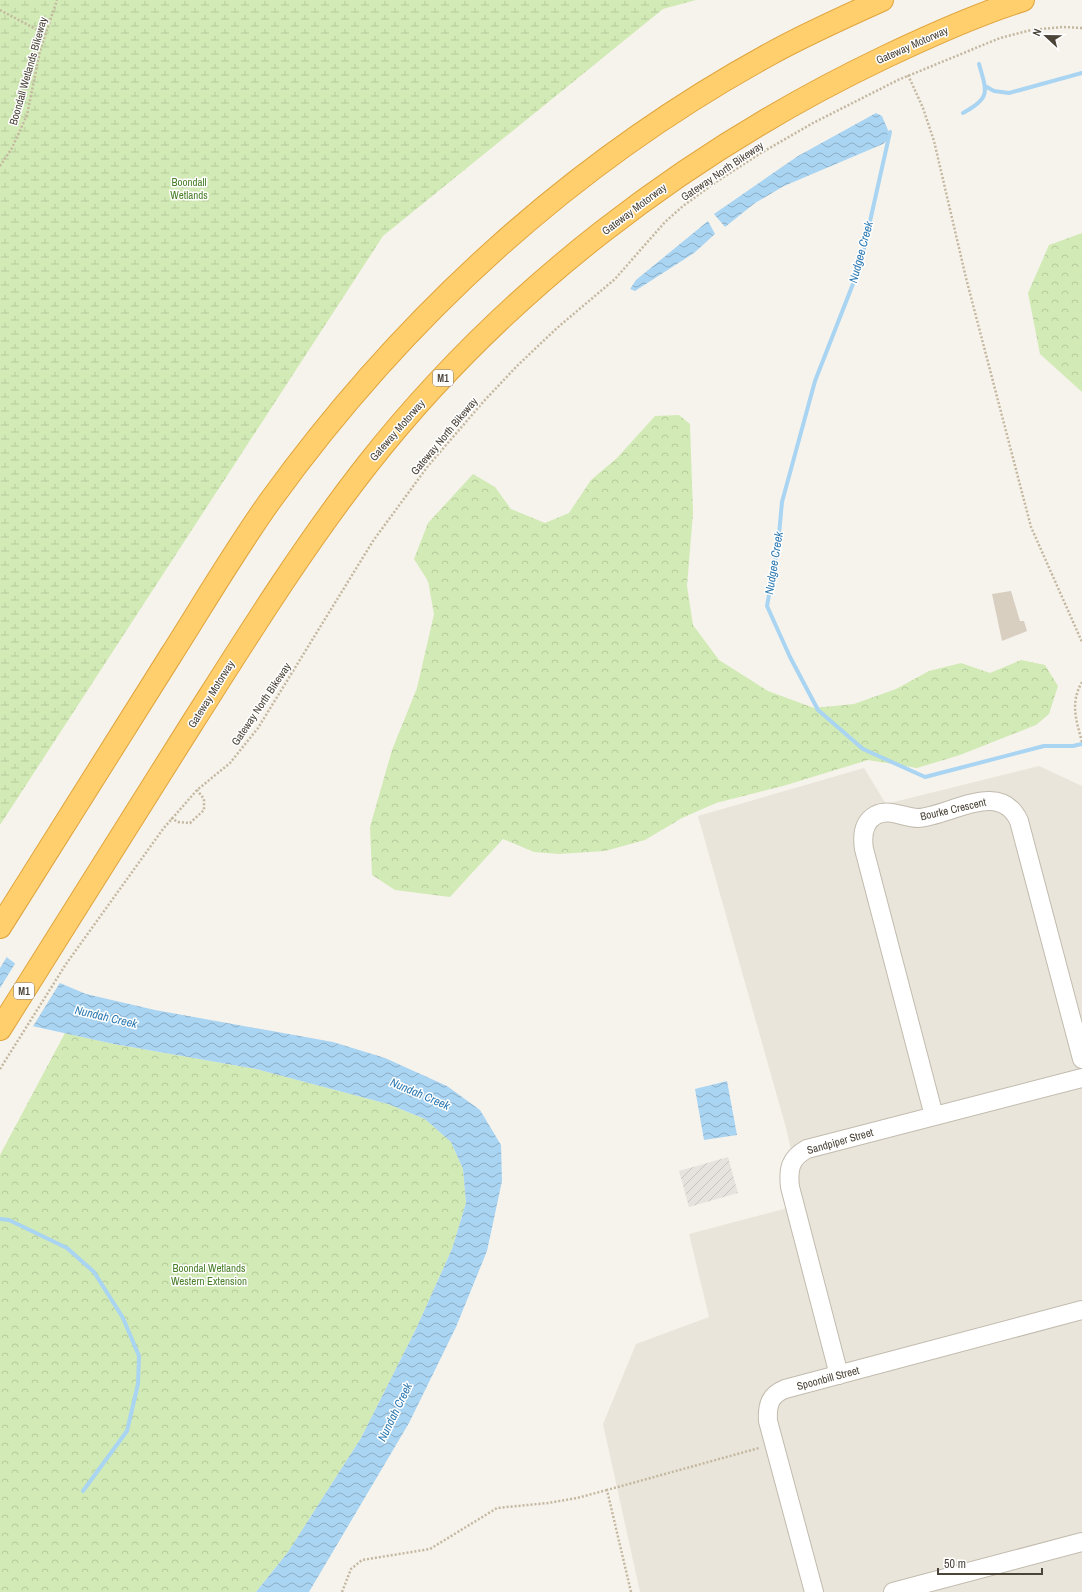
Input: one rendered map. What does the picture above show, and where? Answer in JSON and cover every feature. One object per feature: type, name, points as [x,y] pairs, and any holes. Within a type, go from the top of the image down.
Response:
[{"type":"highway","points":[[1,926],[269,503],[358,388],[409,332],[455,285],[572,183],[658,122],[707,90],[772,53],[882,0]]},
{"type":"highway","name":"Gateway Motorway","points":[[0,1029],[57,959],[293,565],[370,461],[419,403],[466,354],[538,285],[582,248],[715,151],[805,97],[864,67],[922,39],[1023,0]]},
{"type":"street","name":"Bourke Crescent","points":[[934,1116],[864,849],[862,836],[864,831],[870,819],[880,813],[892,812],[912,818],[924,817],[991,800],[1004,804],[1015,813],[1019,821],[1082,1059]]},
{"type":"street","name":"Sandpiper Street","points":[[839,1375],[790,1187],[789,1173],[797,1154],[807,1149],[1082,1078]]},
{"type":"street","name":"Spoonbill Street","points":[[814,1592],[774,1444],[767,1412],[772,1397],[777,1392],[785,1389],[1082,1310]]},
{"type":"street","points":[[893,1592],[1082,1542]]},
{"type":"path","name":"Boondall Wetlands Bikeway","points":[[0,166],[12,148],[26,115],[45,34],[57,0]]},
{"type":"path","points":[[0,10],[45,34]]},
{"type":"path","name":"Gateway North Bikeway","points":[[0,1069],[57,959],[172,818],[197,790],[230,762],[258,728],[349,577],[401,500],[456,432],[517,366],[557,328],[615,279],[661,226],[683,206],[716,182],[813,123],[908,76],[985,43],[1007,36],[1047,28],[1082,28]]},
{"type":"path","points":[[908,76],[923,108],[934,141],[966,278],[1031,527],[1082,642]]},
{"type":"path","points":[[1082,682],[1076,693],[1074,709],[1075,720],[1082,742]]},
{"type":"path","points":[[172,818],[178,822],[190,823],[204,810],[204,799],[197,790]]},
{"type":"path","points":[[342,1592],[351,1569],[362,1560],[430,1549],[497,1508],[548,1503],[577,1498],[774,1444]]},
{"type":"path","points":[[607,1490],[631,1592]]},
{"type":"shaded area","points":[[1039,766],[1082,786],[1082,1592],[640,1592],[603,1424],[636,1344],[709,1317],[689,1234],[803,1204],[786,1128],[698,816],[864,768],[886,804]]},
{"type":"shaded area","points":[[728,1157],[738,1193],[689,1207],[679,1171]]},
{"type":"green space","name":"Boondall Wetlands","points":[[0,0],[696,0],[663,9],[383,236],[0,825]]},
{"type":"green space","points":[[1082,233],[1082,392],[1040,354],[1028,293],[1049,245]]},
{"type":"green space","points":[[679,415],[690,424],[693,513],[687,586],[693,625],[719,660],[768,691],[814,708],[854,704],[896,689],[929,671],[961,663],[990,673],[1021,660],[1045,665],[1058,686],[1049,714],[1036,725],[960,755],[917,768],[868,760],[783,786],[716,803],[682,818],[645,840],[605,851],[559,854],[534,852],[503,839],[450,897],[395,890],[372,875],[370,827],[392,750],[417,688],[434,614],[428,581],[414,559],[428,523],[473,474],[495,487],[511,509],[545,523],[569,513],[591,480],[617,458],[655,416]]},
{"type":"green space","name":"Boondal Wetlands Western Extension","points":[[65,1033],[114,1044],[256,1069],[388,1104],[425,1119],[451,1142],[463,1169],[466,1203],[452,1249],[416,1329],[361,1438],[288,1552],[256,1592],[0,1592],[0,1155]]},
{"type":"water","points":[[876,113],[882,116],[889,135],[883,144],[784,186],[755,203],[725,227],[714,214],[798,156]]},
{"type":"water","points":[[708,221],[715,234],[694,253],[635,291],[630,289],[636,280]]},
{"type":"water","name":"Nundah Creek","points":[[0,952],[17,965],[86,994],[155,1010],[333,1042],[385,1058],[447,1086],[480,1110],[501,1145],[502,1181],[487,1251],[456,1327],[409,1423],[309,1592],[256,1592],[288,1552],[361,1438],[416,1329],[452,1249],[466,1203],[463,1169],[451,1142],[425,1119],[388,1104],[256,1069],[114,1044],[32,1026],[0,1008]]},
{"type":"water","points":[[727,1081],[737,1135],[704,1140],[695,1089]]},
{"type":"pier","points":[[0,950],[8,955],[0,968]]},
{"type":"pier","points":[[16,962],[61,981],[32,1028],[0,1010],[0,988]]},
{"type":"building","points":[[1011,591],[1020,621],[1024,621],[1027,631],[1002,641],[992,594]]},
{"type":"waterway","name":"Nudgee Creek","points":[[963,113],[978,103],[984,93],[984,81],[979,64]]},
{"type":"waterway","points":[[985,86],[994,91],[1009,93],[1082,73]]},
{"type":"waterway","name":"Nudgee Creek","points":[[890,132],[860,266],[815,381],[782,502],[778,545],[767,606],[790,657],[818,710],[863,749],[925,777],[1044,746],[1073,746],[1082,744]]},
{"type":"waterway","points":[[0,1219],[9,1220],[67,1248],[94,1272],[123,1318],[139,1356],[138,1384],[127,1431],[83,1491]]}]
